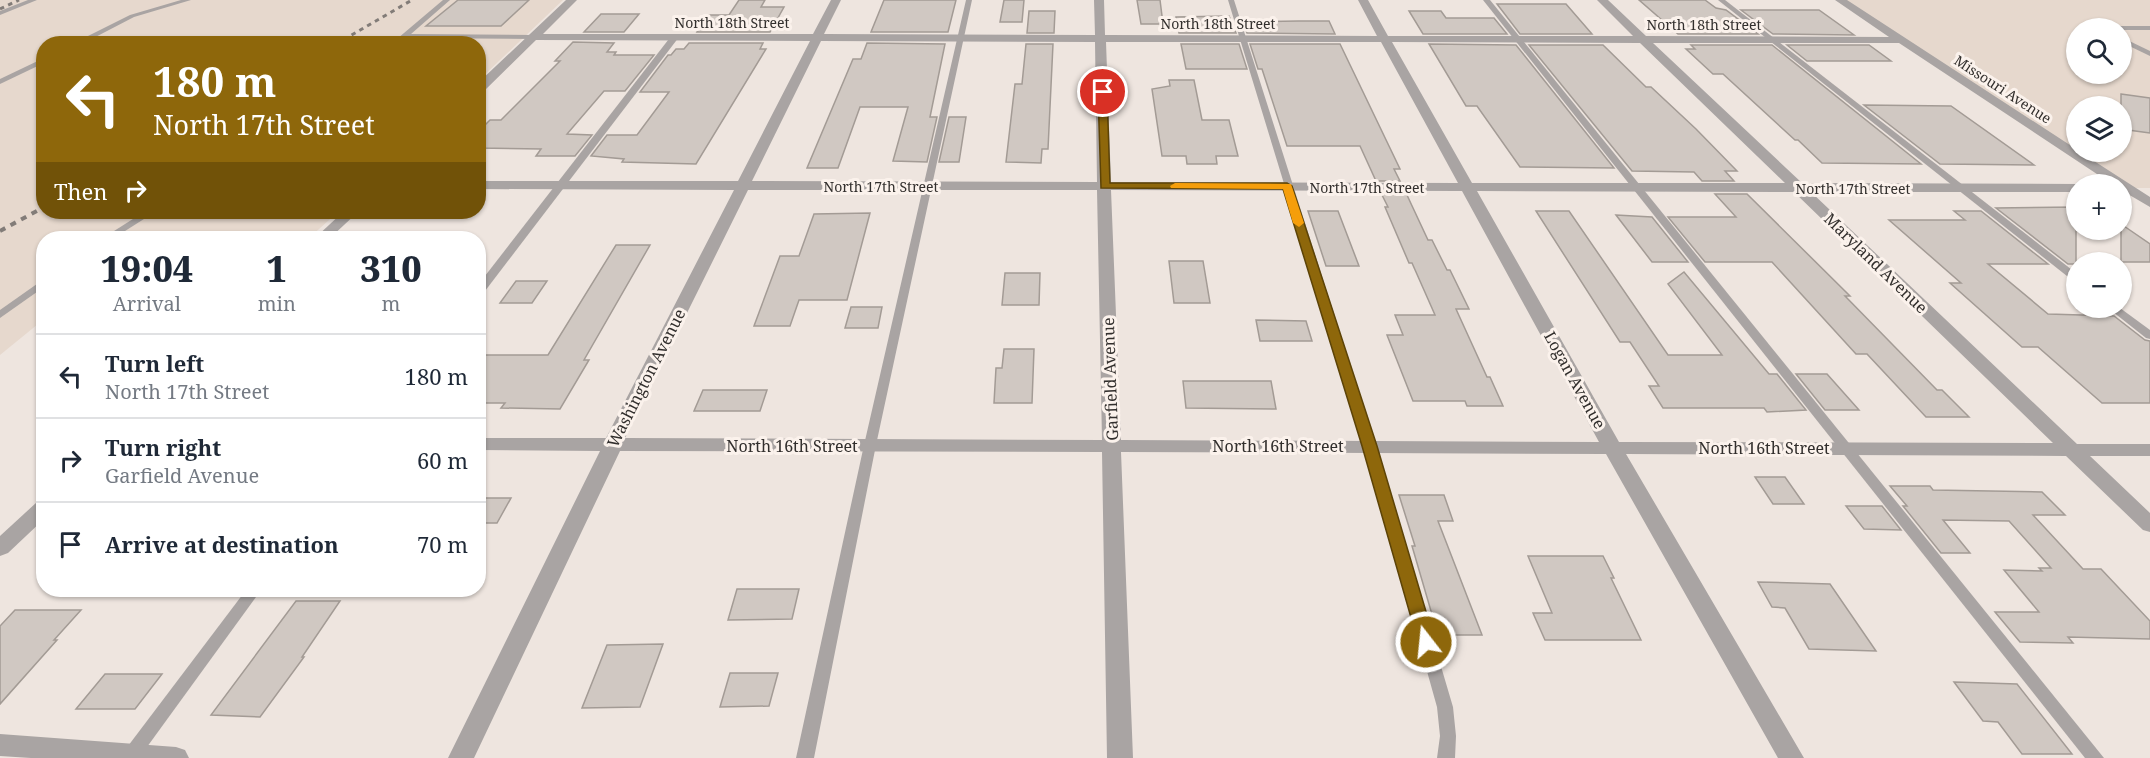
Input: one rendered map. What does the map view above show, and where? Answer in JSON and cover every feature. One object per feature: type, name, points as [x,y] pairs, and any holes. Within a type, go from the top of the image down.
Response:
[{"type":"street","points":[[486,83],[572,0]]},
{"type":"street","name":"Washington Avenue","points":[[461,758],[612,446],[836,0]]},
{"type":"street","name":"Garfield Avenue","points":[[1100,0],[1120,758]]},
{"type":"street","name":"Logan Avenue","points":[[1363,0],[1612,447],[1791,758]]},
{"type":"street","name":"Maryland Avenue","points":[[1602,0],[2150,525]]},
{"type":"street","name":"Missouri Avenue","points":[[1840,0],[2103,174]]},
{"type":"street","name":"North 18th Street","points":[[535,37],[1901,40]]},
{"type":"street","name":"North 17th Street","points":[[486,185],[2066,188]]},
{"type":"street","points":[[2132,188],[2150,188]]},
{"type":"street","name":"Missouri Avenue","points":[[2132,193],[2150,203]]},
{"type":"street","points":[[330,231],[343,219]]},
{"type":"street","name":"North 16th Street","points":[[486,444],[2150,450]]},
{"type":"street","points":[[0,548],[36,514]]},
{"type":"street","points":[[0,745],[176,758]]},
{"type":"lane","points":[[0,14],[34,0]]},
{"type":"lane","points":[[91,36],[132,16],[188,0]]},
{"type":"lane","points":[[403,36],[447,0]]},
{"type":"lane","points":[[805,758],[870,446],[930,186],[969,0]]},
{"type":"lane","points":[[1231,0],[1287,186],[1370,446],[1445,707],[1448,736],[1446,758]]},
{"type":"lane","points":[[1486,0],[2095,758]]},
{"type":"lane","points":[[1721,0],[2066,270]]},
{"type":"lane","points":[[2132,28],[2150,28]]},
{"type":"lane","points":[[486,37],[535,37]]},
{"type":"lane","points":[[486,283],[675,37]]},
{"type":"lane","points":[[2132,45],[2150,54]]},
{"type":"lane","points":[[0,82],[36,64]]},
{"type":"lane","points":[[119,231],[139,219]]},
{"type":"lane","points":[[0,315],[36,288]]},
{"type":"lane","points":[[2127,318],[2150,336]]},
{"type":"lane","points":[[131,755],[249,597]]},
{"type":"shaded area","points":[[0,0],[563,0],[486,73],[486,36],[36,36],[36,219],[330,219],[317,231],[36,231],[36,326],[0,355]]},
{"type":"shaded area","points":[[1840,0],[2150,0],[2150,188],[2132,188],[2132,174],[2107,174],[2088,162],[2132,162],[2132,96],[2066,96],[2066,148]]},
{"type":"building","points":[[458,0],[529,0],[501,26],[426,26]]},
{"type":"building","points":[[739,0],[765,0],[761,7],[784,7],[770,32],[697,32],[708,15],[729,15]]},
{"type":"building","points":[[884,0],[956,0],[948,32],[871,32]]},
{"type":"building","points":[[1004,0],[1024,0],[1022,22],[1000,22]]},
{"type":"building","points":[[1137,0],[1160,0],[1163,24],[1141,24]]},
{"type":"building","points":[[1639,0],[1705,0],[1716,8],[1726,10],[1758,34],[1678,34]]},
{"type":"building","points":[[1497,4],[1566,4],[1592,34],[1520,34]]},
{"type":"building","points":[[1741,10],[1819,10],[1854,35],[1773,34]]},
{"type":"building","points":[[1029,11],[1055,11],[1054,33],[1027,33]]},
{"type":"building","points":[[1409,11],[1441,11],[1446,18],[1494,18],[1507,34],[1423,34]]},
{"type":"building","points":[[601,14],[639,14],[624,32],[584,32]]},
{"type":"building","points":[[1229,16],[1236,33],[1179,33],[1176,17]]},
{"type":"building","points":[[1329,21],[1335,34],[1247,33],[1243,22]]},
{"type":"building","points":[[573,42],[614,43],[607,52],[616,52],[614,55],[654,55],[625,91],[604,91],[567,134],[592,135],[575,156],[536,156],[541,149],[486,148],[486,124],[490,120],[501,120],[560,61],[555,61]]},
{"type":"building","points":[[689,43],[763,43],[760,49],[766,49],[696,164],[622,162],[624,159],[591,156],[607,135],[637,135],[669,92],[640,92],[668,55],[676,49],[684,49]]},
{"type":"building","points":[[867,43],[945,44],[930,117],[937,117],[927,162],[893,161],[908,107],[860,107],[838,168],[807,168],[853,59],[861,59]]},
{"type":"building","points":[[1026,44],[1053,44],[1048,149],[1042,149],[1041,163],[1006,162],[1015,84],[1022,84]]},
{"type":"building","points":[[1181,44],[1239,44],[1247,69],[1186,69]]},
{"type":"building","points":[[1250,44],[1340,44],[1400,169],[1394,169],[1400,181],[1376,181],[1360,146],[1287,146],[1262,69],[1258,69]]},
{"type":"building","points":[[1429,44],[1516,45],[1614,168],[1520,167],[1477,106],[1466,106]]},
{"type":"building","points":[[1529,45],[1603,45],[1646,87],[1651,87],[1696,129],[1737,171],[1725,171],[1734,181],[1702,181],[1694,172],[1632,171]]},
{"type":"building","points":[[1691,45],[1772,45],[1921,164],[1822,163],[1723,74],[1713,74],[1686,49],[1695,49]]},
{"type":"building","points":[[1787,45],[1869,45],[1891,61],[1807,61]]},
{"type":"building","points":[[1169,80],[1194,80],[1202,120],[1229,120],[1238,156],[1216,156],[1217,164],[1187,164],[1186,156],[1162,156],[1152,89],[1170,86]]},
{"type":"building","points":[[2121,94],[2150,98],[2150,133],[2132,131],[2132,96],[2121,96]]},
{"type":"building","points":[[1864,105],[1951,106],[2034,165],[1940,164]]},
{"type":"building","points":[[949,117],[966,117],[959,162],[939,162]]},
{"type":"building","points":[[1381,193],[1406,193],[1428,240],[1432,240],[1447,270],[1450,270],[1469,309],[1456,309],[1503,406],[1467,406],[1465,401],[1413,401],[1387,335],[1403,335],[1395,315],[1435,315],[1412,263],[1409,263]]},
{"type":"building","points":[[1715,194],[1747,194],[1850,296],[1845,296],[1937,390],[1942,390],[1969,417],[1926,417],[1867,354],[1856,354],[1772,262],[1705,262],[1668,217],[1736,217]]},
{"type":"building","points":[[2066,207],[2066,240],[2076,240],[2076,252],[2066,252],[2066,262],[1996,208]]},
{"type":"building","points":[[1308,211],[1338,211],[1359,266],[1326,266]]},
{"type":"building","points":[[1536,211],[1569,211],[1668,355],[1722,355],[1668,284],[1684,272],[1769,374],[1777,374],[1806,410],[1767,412],[1764,408],[1663,408],[1649,386],[1659,386],[1630,342],[1620,342]]},
{"type":"building","points":[[1954,211],[1981,211],[2048,264],[1988,264],[2048,314],[2066,315],[2066,318],[2117,318],[2145,340],[2150,341],[2150,403],[2102,403],[2038,347],[2022,347],[1950,283],[1961,283],[1889,220],[1965,220]]},
{"type":"building","points":[[870,213],[847,300],[799,300],[790,326],[754,326],[780,256],[799,256],[814,214]]},
{"type":"building","points":[[1616,215],[1652,217],[1688,262],[1652,262]]},
{"type":"building","points":[[2132,232],[2150,244],[2150,262],[2132,262],[2132,252],[2121,252],[2121,240],[2132,240]]},
{"type":"building","points":[[616,245],[650,245],[584,360],[589,360],[560,409],[501,408],[505,403],[486,403],[486,355],[548,355]]},
{"type":"building","points":[[1169,261],[1203,261],[1210,303],[1174,303]]},
{"type":"building","points":[[1005,273],[1040,273],[1039,305],[1002,305]]},
{"type":"building","points":[[516,281],[547,281],[532,303],[500,303]]},
{"type":"building","points":[[851,307],[882,307],[878,328],[845,328]]},
{"type":"building","points":[[1256,320],[1306,321],[1312,341],[1260,341]]},
{"type":"building","points":[[1004,349],[1034,349],[1032,403],[994,403],[996,368],[1002,368]]},
{"type":"building","points":[[1796,374],[1827,374],[1859,410],[1825,410]]},
{"type":"building","points":[[1183,381],[1271,381],[1276,409],[1186,408]]},
{"type":"building","points":[[703,390],[767,390],[760,411],[694,411]]},
{"type":"building","points":[[1755,477],[1785,477],[1804,504],[1773,504]]},
{"type":"building","points":[[1890,486],[1930,486],[1933,490],[2042,492],[2065,515],[2033,515],[2083,569],[2101,569],[2150,621],[2150,639],[2068,637],[2073,643],[2020,642],[1995,612],[2039,612],[2004,570],[2042,571],[2039,568],[2051,568],[2009,521],[1943,520],[1970,553],[1941,553]]},
{"type":"building","points":[[1399,495],[1444,495],[1453,521],[1438,521],[1482,635],[1438,635]]},
{"type":"building","points":[[486,498],[511,498],[497,523],[486,523]]},
{"type":"building","points":[[1846,506],[1882,506],[1901,530],[1864,529]]},
{"type":"building","points":[[1528,556],[1603,556],[1641,640],[1545,640],[1533,613],[1552,613]]},
{"type":"building","points":[[1758,582],[1830,584],[1876,651],[1809,649],[1785,608],[1772,607]]},
{"type":"building","points":[[737,589],[799,589],[792,619],[728,620]]},
{"type":"building","points":[[296,601],[340,601],[302,657],[304,657],[260,717],[211,715]]},
{"type":"building","points":[[15,610],[81,610],[0,704],[0,626]]},
{"type":"building","points":[[663,644],[640,707],[582,708],[607,645]]},
{"type":"building","points":[[730,673],[778,673],[769,706],[720,707]]},
{"type":"building","points":[[105,674],[162,674],[135,709],[76,709]]},
{"type":"building","points":[[1954,682],[2017,684],[2072,754],[2022,754],[1998,722],[1983,721]]},
{"type":"railway","points":[[0,9],[19,0]]},
{"type":"railway","points":[[350,36],[412,0]]},
{"type":"railway","points":[[0,231],[36,211]]},
{"type":"slow traffic","points":[[1175,186],[1287,186],[1299,223]]},
{"type":"route","points":[[1103,92],[1104,186],[1287,186],[1370,446],[1426,642]]}]
